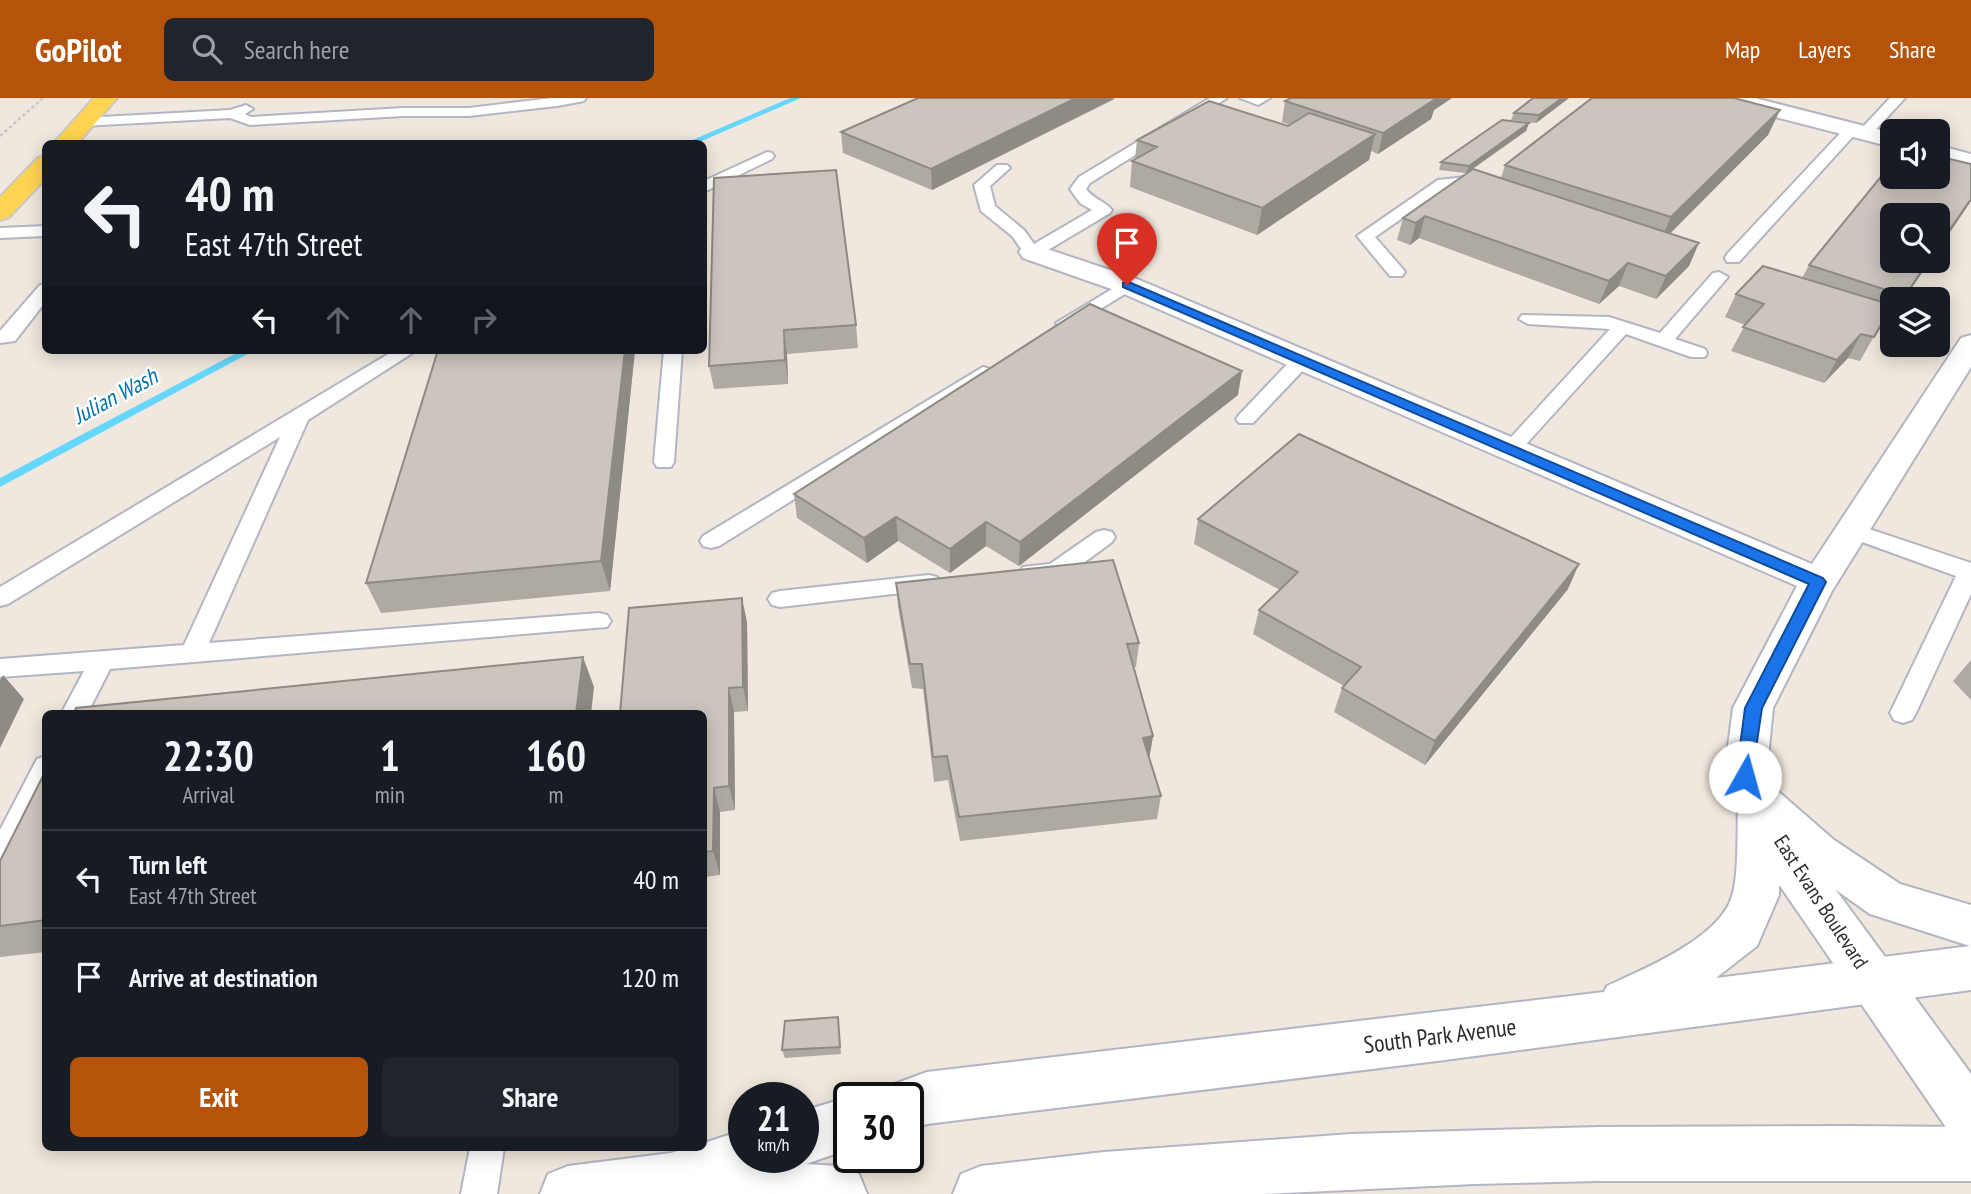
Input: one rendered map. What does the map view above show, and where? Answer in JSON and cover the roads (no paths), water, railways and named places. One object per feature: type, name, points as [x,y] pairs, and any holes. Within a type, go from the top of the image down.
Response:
[{"type":"main road","points":[[67,140],[106,98]]},
{"type":"main road","points":[[0,212],[42,167]]},
{"type":"street","points":[[1729,98],[1880,137]]},
{"type":"street","points":[[1950,155],[1971,161]]},
{"type":"street","points":[[1032,252],[1127,285],[1818,582]]},
{"type":"street","name":"East Evans Boulevard","points":[[1971,344],[1818,582],[1753,708],[1745,777],[1792,866],[1971,1118]]},
{"type":"street","points":[[1758,801],[1818,853],[1886,900],[1971,926]]},
{"type":"street","points":[[1590,1018],[1686,973],[1740,932],[1756,895],[1758,801]]},
{"type":"street","name":"South Park Avenue","points":[[924,1100],[1971,968]]},
{"type":"street","points":[[981,1194],[1100,1178],[1280,1179],[1545,1154],[1971,1154]]},
{"type":"street","points":[[568,1194],[671,1181],[728,1163]]},
{"type":"street","points":[[671,1181],[839,1194]]},
{"type":"lane","points":[[422,113],[428,98]]},
{"type":"lane","points":[[231,114],[250,121],[422,113],[579,98]]},
{"type":"lane","points":[[1002,169],[982,185],[986,208],[1018,233],[1032,252],[1104,210],[1086,200],[1078,189],[1084,180],[1220,98]]},
{"type":"lane","points":[[1247,98],[1258,101],[1263,98]]},
{"type":"lane","points":[[1733,258],[1858,131],[1898,98]]},
{"type":"lane","points":[[83,122],[231,114],[257,105]]},
{"type":"lane","points":[[707,186],[767,156]]},
{"type":"lane","points":[[1396,272],[1365,236],[1443,183],[1475,181]]},
{"type":"lane","points":[[0,233],[42,231]]},
{"type":"lane","points":[[1663,341],[1719,277]]},
{"type":"lane","points":[[1044,336],[1127,285]]},
{"type":"lane","points":[[0,337],[8,337],[42,294]]},
{"type":"lane","points":[[1528,319],[1616,325],[1698,353]]},
{"type":"lane","points":[[1511,449],[1616,325]]},
{"type":"lane","points":[[0,598],[401,354]]},
{"type":"lane","points":[[664,462],[673,354]]},
{"type":"lane","points":[[1247,419],[1303,359]]},
{"type":"lane","points":[[711,541],[996,365]]},
{"type":"lane","points":[[192,654],[300,415]]},
{"type":"lane","points":[[1851,530],[1970,571],[1903,713]]},
{"type":"lane","points":[[1014,575],[1055,571],[1104,537]]},
{"type":"lane","points":[[780,599],[945,582]]},
{"type":"lane","points":[[0,668],[599,621]]},
{"type":"lane","points":[[76,710],[102,661]]},
{"type":"lane","points":[[0,858],[42,774]]},
{"type":"lane","points":[[479,1194],[486,1151]]},
{"type":"waterway","name":"Julian Wash","points":[[697,140],[797,98]]},
{"type":"waterway","name":"Julian Wash","points":[[0,483],[242,354]]}]
